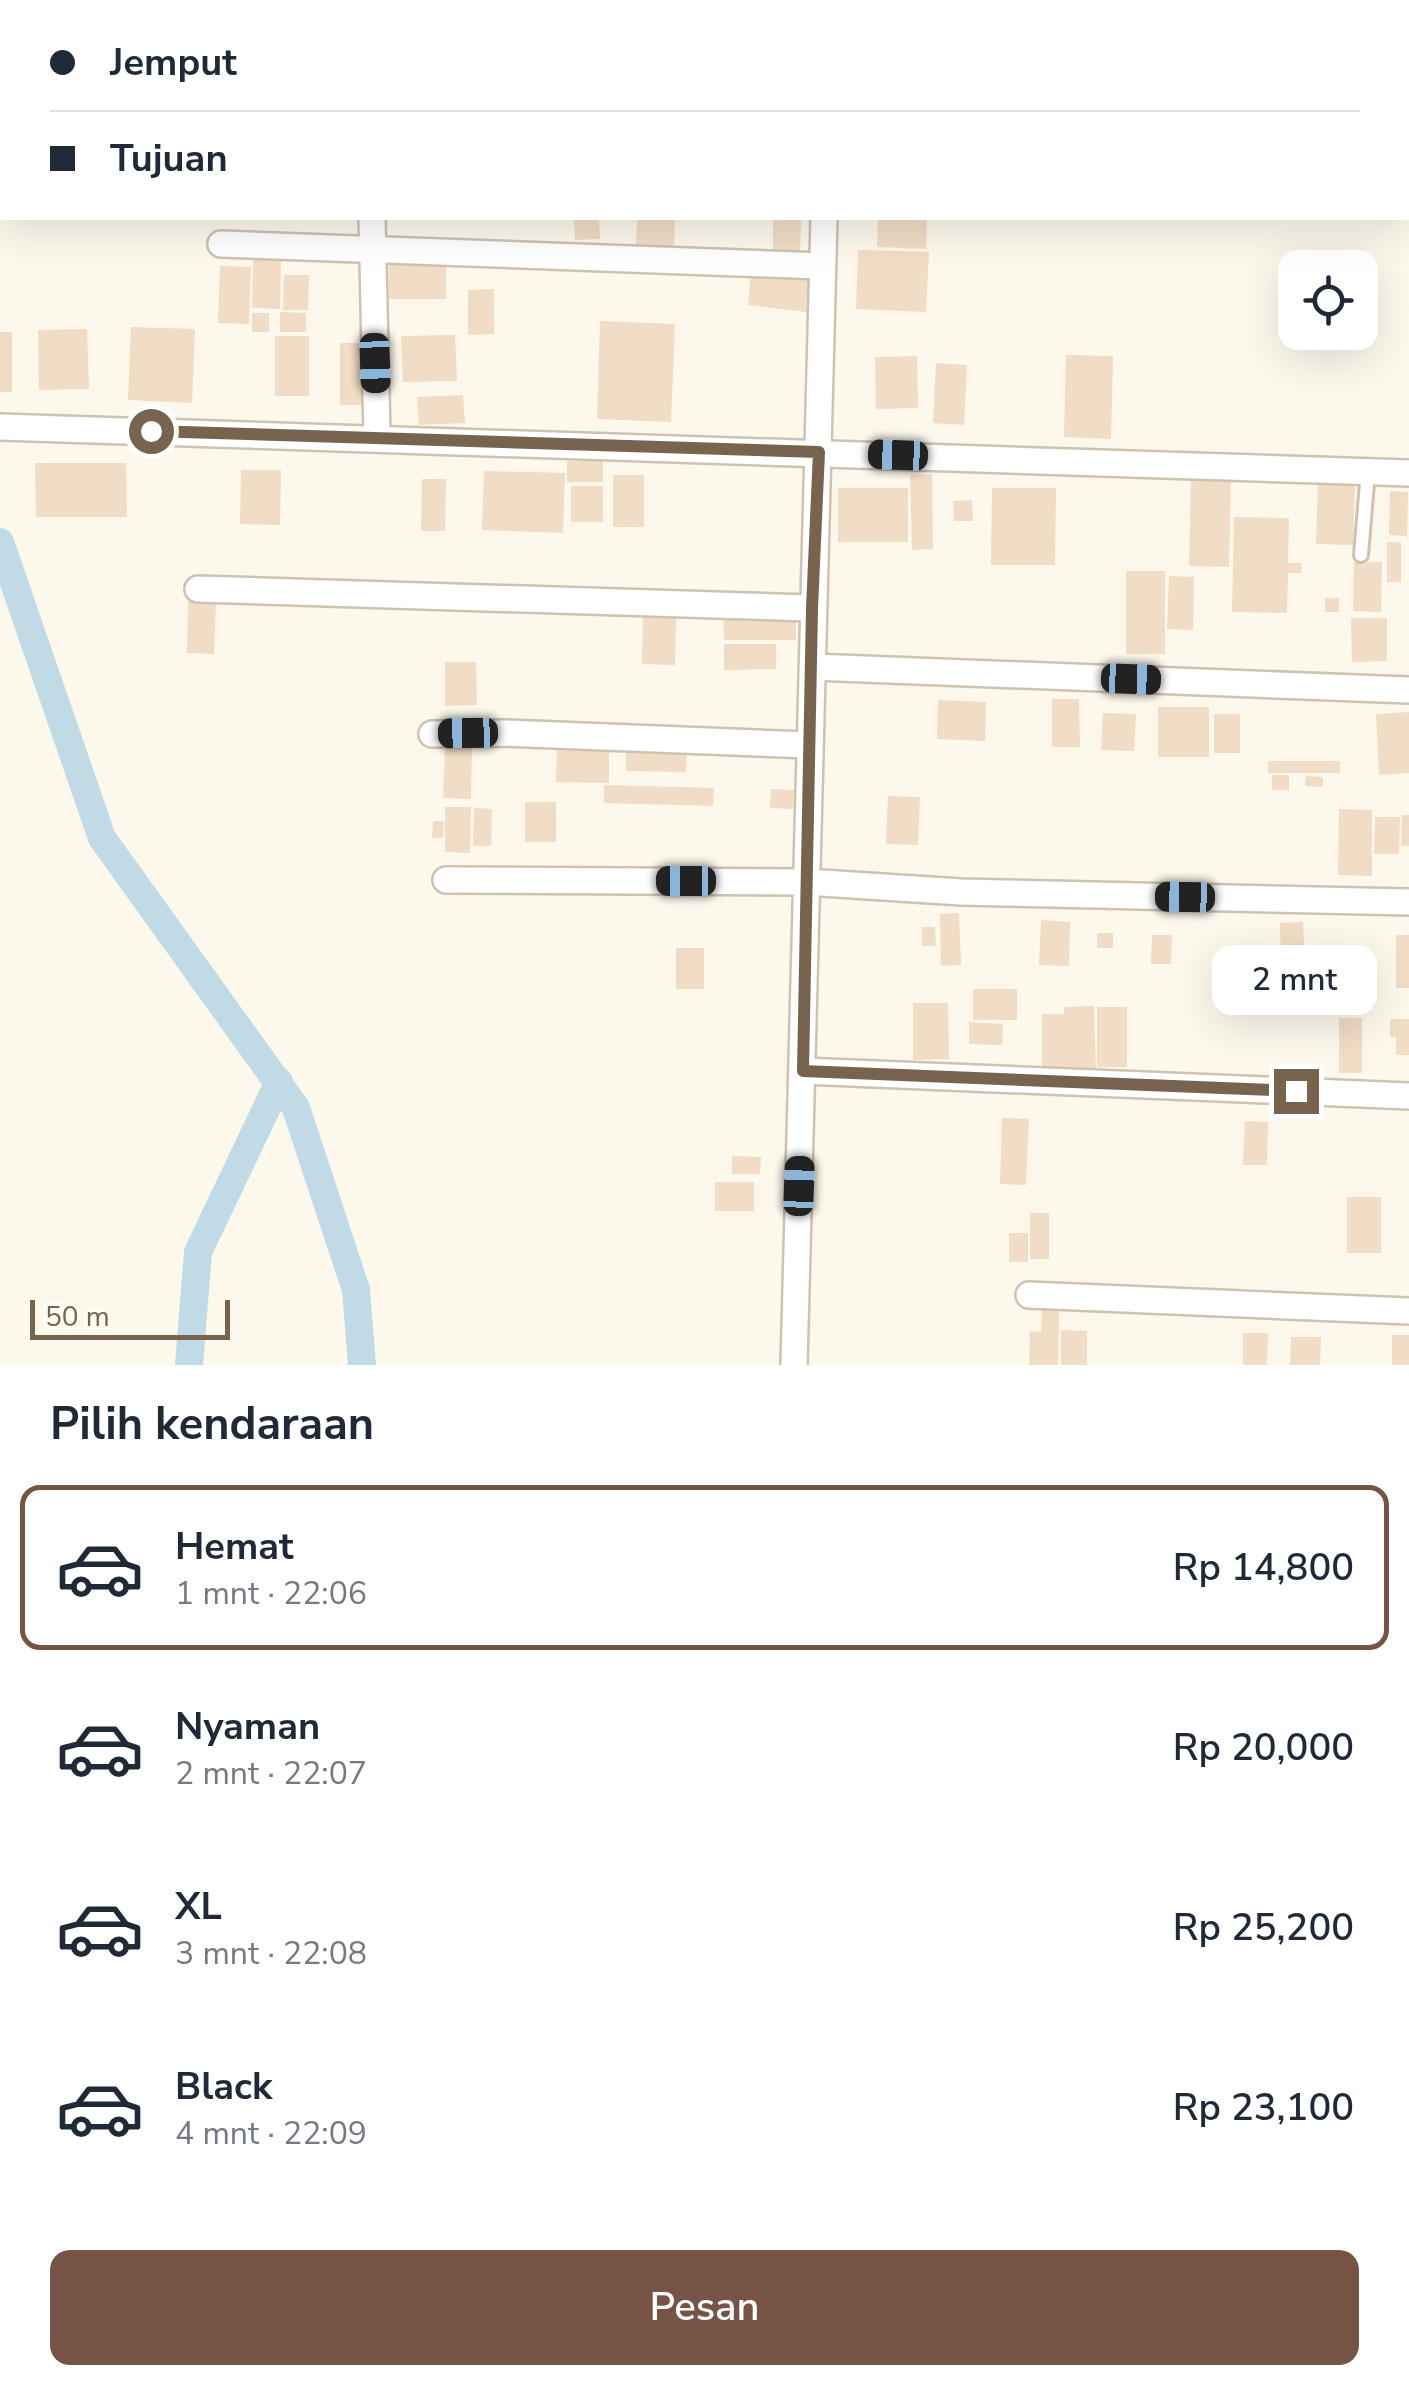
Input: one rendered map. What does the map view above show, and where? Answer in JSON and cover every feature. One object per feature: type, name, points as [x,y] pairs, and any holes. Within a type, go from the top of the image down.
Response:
[{"type":"street","points":[[372,220],[378,437]]},
{"type":"street","points":[[794,1365],[824,220]]},
{"type":"street","points":[[221,244],[822,266]]},
{"type":"street","points":[[0,427],[1409,473]]},
{"type":"street","points":[[198,589],[812,608]]},
{"type":"street","points":[[813,667],[1409,690]]},
{"type":"street","points":[[432,734],[505,733],[809,745]]},
{"type":"street","points":[[446,880],[806,882],[960,892],[1409,902]]},
{"type":"street","points":[[803,1071],[1409,1096]]},
{"type":"street","points":[[1030,1295],[1409,1310]]},
{"type":"lane","points":[[1361,555],[1368,472]]},
{"type":"building","points":[[574,220],[599,220],[600,239],[575,240]]},
{"type":"building","points":[[637,220],[675,220],[674,246],[636,246]]},
{"type":"building","points":[[773,220],[801,220],[800,253],[773,253]]},
{"type":"building","points":[[878,220],[927,220],[926,249],[877,247]]},
{"type":"building","points":[[858,250],[929,252],[926,312],[856,309]]},
{"type":"building","points":[[253,255],[281,256],[280,309],[252,308]]},
{"type":"building","points":[[389,265],[446,265],[446,299],[389,299]]},
{"type":"building","points":[[220,266],[251,267],[249,324],[218,323]]},
{"type":"building","points":[[751,272],[818,279],[815,313],[748,305]]},
{"type":"building","points":[[284,275],[309,275],[308,310],[283,310]]},
{"type":"building","points":[[494,289],[494,334],[468,335],[468,290]]},
{"type":"building","points":[[280,312],[306,313],[306,332],[280,332]]},
{"type":"building","points":[[252,313],[269,313],[269,332],[252,332]]},
{"type":"building","points":[[600,321],[675,324],[671,422],[597,419]]},
{"type":"building","points":[[131,327],[195,329],[192,403],[128,400]]},
{"type":"building","points":[[87,329],[89,389],[39,390],[38,330]]},
{"type":"building","points":[[0,332],[12,332],[12,392],[0,392]]},
{"type":"building","points":[[455,335],[457,381],[403,382],[401,336]]},
{"type":"building","points":[[275,336],[309,336],[309,396],[275,396]]},
{"type":"building","points":[[340,343],[373,343],[373,405],[340,405]]},
{"type":"building","points":[[1066,355],[1113,356],[1111,439],[1064,437]]},
{"type":"building","points":[[917,356],[918,408],[876,409],[875,357]]},
{"type":"building","points":[[936,363],[967,365],[964,425],[933,423]]},
{"type":"building","points":[[463,395],[465,423],[419,425],[417,397]]},
{"type":"building","points":[[567,461],[603,461],[603,482],[567,482]]},
{"type":"building","points":[[35,463],[126,463],[127,517],[36,517]]},
{"type":"building","points":[[241,470],[281,470],[280,525],[240,524]]},
{"type":"building","points":[[484,471],[565,473],[563,533],[482,530]]},
{"type":"building","points":[[932,474],[933,549],[912,550],[910,475]]},
{"type":"building","points":[[613,475],[644,475],[644,527],[613,527]]},
{"type":"building","points":[[1191,477],[1231,478],[1229,567],[1189,566]]},
{"type":"building","points":[[422,479],[446,479],[445,531],[421,531]]},
{"type":"building","points":[[1318,483],[1355,484],[1353,545],[1316,544]]},
{"type":"building","points":[[571,486],[603,486],[603,522],[571,522]]},
{"type":"building","points":[[838,488],[908,488],[908,542],[838,542]]},
{"type":"building","points":[[992,488],[1056,488],[1055,565],[991,565]]},
{"type":"building","points":[[1390,491],[1408,492],[1407,536],[1389,535]]},
{"type":"building","points":[[972,500],[973,521],[954,521],[953,501]]},
{"type":"building","points":[[1234,517],[1289,518],[1288,563],[1301,563],[1301,573],[1288,573],[1287,613],[1232,612]]},
{"type":"building","points":[[1387,542],[1401,542],[1401,582],[1387,582]]},
{"type":"building","points":[[1354,562],[1382,562],[1381,612],[1353,611]]},
{"type":"building","points":[[1126,571],[1165,571],[1165,654],[1126,654]]},
{"type":"building","points":[[1169,576],[1194,577],[1193,630],[1167,629]]},
{"type":"building","points":[[1325,598],[1339,598],[1339,612],[1325,612]]},
{"type":"building","points":[[188,601],[216,602],[214,654],[187,653]]},
{"type":"building","points":[[723,611],[796,611],[796,640],[724,640]]},
{"type":"building","points":[[643,615],[676,616],[675,665],[642,664]]},
{"type":"building","points":[[1351,618],[1387,618],[1387,661],[1352,662]]},
{"type":"building","points":[[724,644],[776,644],[776,669],[724,670]]},
{"type":"building","points":[[445,662],[476,662],[477,705],[445,706]]},
{"type":"building","points":[[1052,699],[1079,699],[1080,747],[1052,747]]},
{"type":"building","points":[[938,700],[986,702],[985,741],[937,739]]},
{"type":"building","points":[[1158,707],[1209,707],[1209,757],[1158,757]]},
{"type":"building","points":[[1409,712],[1409,773],[1379,775],[1376,714]]},
{"type":"building","points":[[1103,713],[1136,714],[1134,751],[1101,750]]},
{"type":"building","points":[[1214,714],[1240,714],[1240,753],[1214,753]]},
{"type":"building","points":[[557,742],[609,743],[609,783],[556,782]]},
{"type":"building","points":[[626,742],[687,743],[686,772],[626,771]]},
{"type":"building","points":[[445,745],[472,745],[471,799],[443,798]]},
{"type":"building","points":[[1268,761],[1340,761],[1340,773],[1268,773]]},
{"type":"building","points":[[1272,775],[1289,775],[1289,790],[1272,790]]},
{"type":"building","points":[[1306,776],[1323,777],[1323,787],[1305,786]]},
{"type":"building","points":[[604,785],[714,788],[713,806],[604,803]]},
{"type":"building","points":[[771,789],[794,790],[793,809],[770,808]]},
{"type":"building","points":[[888,796],[920,797],[918,845],[886,844]]},
{"type":"building","points":[[525,802],[556,802],[556,842],[525,842]]},
{"type":"building","points":[[445,807],[471,807],[470,853],[445,852]]},
{"type":"building","points":[[474,808],[492,809],[491,846],[473,846]]},
{"type":"building","points":[[1339,809],[1372,810],[1372,876],[1338,875]]},
{"type":"building","points":[[1402,815],[1409,815],[1409,846],[1401,846]]},
{"type":"building","points":[[1375,817],[1400,817],[1399,854],[1374,854]]},
{"type":"building","points":[[433,821],[444,821],[443,838],[432,838]]},
{"type":"building","points":[[959,913],[961,965],[941,966],[940,914]]},
{"type":"building","points":[[1041,920],[1070,922],[1069,966],[1039,965]]},
{"type":"building","points":[[1303,922],[1305,967],[1281,968],[1280,923]]},
{"type":"building","points":[[922,927],[935,927],[936,946],[922,946]]},
{"type":"building","points":[[1097,933],[1113,933],[1113,948],[1097,948]]},
{"type":"building","points":[[1152,935],[1172,935],[1171,964],[1151,964]]},
{"type":"building","points":[[1396,935],[1409,935],[1409,988],[1396,988]]},
{"type":"building","points":[[676,948],[704,948],[704,989],[676,989]]},
{"type":"building","points":[[973,989],[1017,989],[1017,1020],[973,1020]]},
{"type":"building","points":[[913,1003],[948,1003],[949,1059],[913,1060]]},
{"type":"building","points":[[1094,1006],[1096,1068],[1042,1067],[1042,1014],[1064,1014],[1064,1007]]},
{"type":"building","points":[[1097,1007],[1127,1007],[1127,1067],[1097,1067]]},
{"type":"building","points":[[1339,1018],[1362,1018],[1362,1073],[1339,1073]]},
{"type":"building","points":[[1390,1019],[1409,1019],[1409,1055],[1396,1055]]},
{"type":"building","points":[[969,1022],[1003,1024],[1002,1045],[969,1044]]},
{"type":"building","points":[[1002,1118],[1029,1119],[1026,1185],[1000,1184]]},
{"type":"building","points":[[1245,1121],[1268,1122],[1267,1165],[1243,1165]]},
{"type":"building","points":[[732,1156],[761,1157],[760,1174],[732,1174]]},
{"type":"building","points":[[715,1182],[754,1182],[754,1211],[715,1211]]},
{"type":"building","points":[[1347,1197],[1381,1197],[1381,1253],[1347,1253]]},
{"type":"building","points":[[1030,1213],[1049,1213],[1049,1259],[1030,1259]]},
{"type":"building","points":[[1009,1233],[1028,1233],[1028,1262],[1009,1262]]},
{"type":"building","points":[[1042,1310],[1059,1311],[1058,1365],[1029,1365],[1030,1331],[1041,1332]]},
{"type":"building","points":[[1061,1330],[1087,1331],[1087,1365],[1061,1365]]},
{"type":"building","points":[[1243,1333],[1268,1333],[1267,1365],[1243,1365]]},
{"type":"building","points":[[1392,1335],[1409,1335],[1409,1365],[1392,1365]]},
{"type":"building","points":[[1291,1337],[1321,1337],[1320,1365],[1290,1365]]},
{"type":"waterway","points":[[0,542],[102,838],[296,1108],[356,1290],[362,1365]]},
{"type":"waterway","points":[[189,1365],[198,1252],[279,1082]]},
{"type":"route","points":[[151,431],[819,452],[803,1071],[1296,1091]]}]
